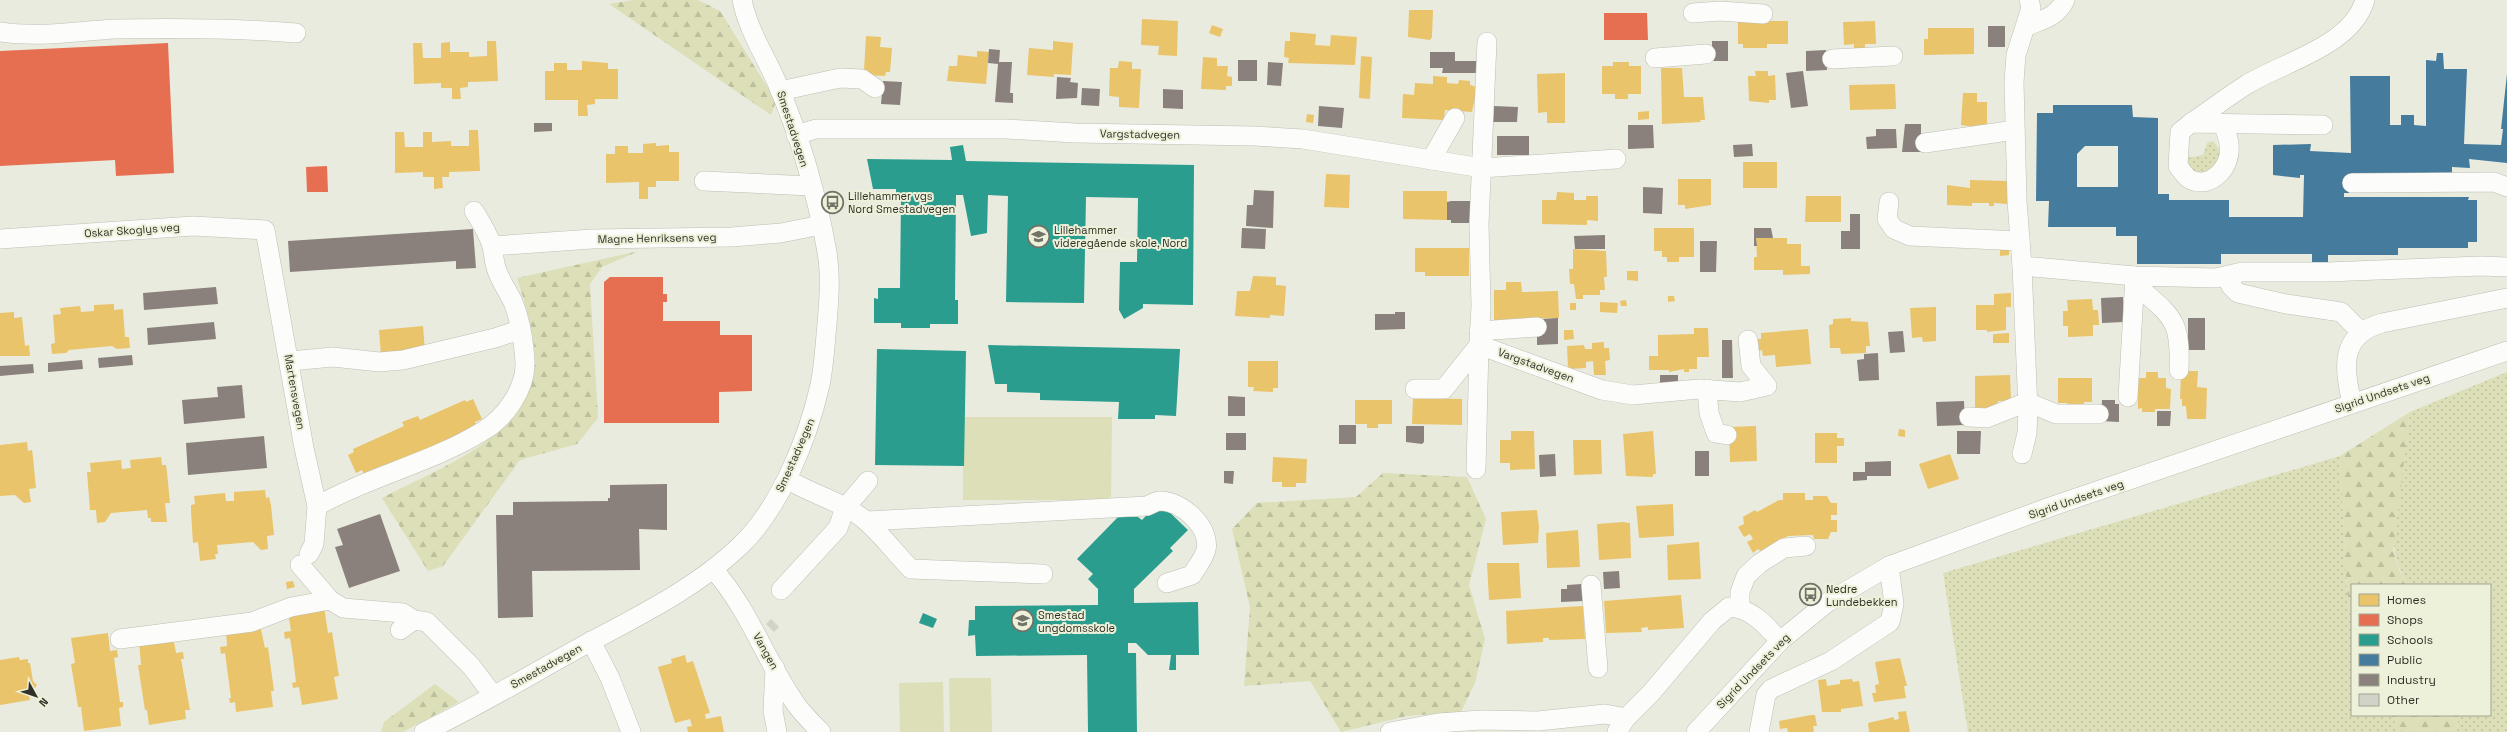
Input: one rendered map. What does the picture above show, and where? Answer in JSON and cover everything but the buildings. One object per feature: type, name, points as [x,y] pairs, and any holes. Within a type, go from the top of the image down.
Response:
[{"type":"street","name":"Smestadvegen","points":[[424,732],[661,604],[713,569],[742,545],[768,510],[786,478],[812,416],[820,383],[830,283],[822,225],[796,135],[780,91],[744,16],[742,0]]},
{"type":"street","points":[[2022,454],[2027,433],[2027,402],[2015,130],[2016,55],[2027,26],[2031,8],[2029,0]]},
{"type":"street","points":[[2027,26],[2054,16],[2061,10],[2065,0]]},
{"type":"street","points":[[2224,124],[2230,146],[2226,165],[2216,178],[2204,183],[2189,180],[2178,166],[2180,132],[2246,85],[2342,34],[2356,20],[2365,0]]},
{"type":"street","points":[[1693,13],[1720,11],[1763,14]]},
{"type":"street","points":[[0,32],[24,36],[114,30],[227,28],[296,33]]},
{"type":"street","points":[[1476,469],[1479,338],[1479,230],[1487,42]]},
{"type":"street","points":[[1655,58],[1706,54]]},
{"type":"street","points":[[1832,59],[1893,56]]},
{"type":"street","points":[[780,91],[840,78],[862,79],[875,88]]},
{"type":"street","points":[[1431,160],[1455,118]]},
{"type":"street","points":[[2191,124],[2323,125]]},
{"type":"street","name":"Vargstadvegen","points":[[796,135],[816,129],[1007,129],[1075,133],[1254,136],[1302,139],[1482,168],[1616,159]]},
{"type":"street","points":[[1925,143],[2015,130]]},
{"type":"street","points":[[704,181],[811,186]]},
{"type":"street","points":[[2352,182],[2494,182],[2507,187]]},
{"type":"street","points":[[1889,202],[1887,219],[1894,229],[1910,236],[2020,241]]},
{"type":"street","points":[[317,506],[341,493],[462,443],[493,424],[509,407],[520,387],[523,376],[524,350],[513,304],[497,271],[492,246],[474,211]]},
{"type":"street","name":"Magne Henriksens veg","points":[[492,246],[592,239],[732,237],[781,232],[822,225]]},
{"type":"street","name":"Oskar Skoglys veg","points":[[0,239],[193,226],[265,230]]},
{"type":"street","name":"Martensvegen","points":[[265,230],[290,361],[304,448],[317,506],[316,529],[305,560],[330,600]]},
{"type":"street","points":[[2022,266],[2135,280],[2216,278],[2242,272],[2327,272],[2481,266],[2507,267]]},
{"type":"street","points":[[2226,276],[2230,286],[2238,293],[2286,304],[2341,312],[2361,332]]},
{"type":"street","points":[[2135,280],[2170,316],[2177,328],[2180,341],[2179,370]]},
{"type":"street","points":[[2128,397],[2135,280]]},
{"type":"street","points":[[2352,403],[2348,384],[2348,356],[2352,342],[2361,332],[2382,323],[2507,298]]},
{"type":"street","points":[[1415,389],[1444,389],[1479,338],[1537,327]]},
{"type":"street","points":[[290,361],[333,357],[379,362],[403,360],[495,338],[519,330]]},
{"type":"street","name":"Vargstadvegen","points":[[1479,338],[1602,390],[1633,395],[1708,389],[1740,392],[1767,386],[1751,366],[1748,340]]},
{"type":"street","name":"Sigrid Undsets veg","points":[[1696,732],[1780,641],[1828,602],[1889,566],[2050,507],[2507,351]]},
{"type":"street","points":[[1708,389],[1712,425],[1716,433],[1727,435]]},
{"type":"street","points":[[1969,417],[1986,418],[2027,402],[2056,414],[2099,414]]},
{"type":"street","points":[[786,478],[803,489],[845,508],[867,522],[911,569],[1043,574]]},
{"type":"street","points":[[781,590],[838,528],[845,508],[868,481]]},
{"type":"street","points":[[867,522],[1147,506],[1158,501],[1165,502],[1185,508],[1205,536],[1206,551],[1192,575],[1167,583]]},
{"type":"street","points":[[1740,608],[1740,592],[1746,576],[1760,563],[1784,548],[1806,546]]},
{"type":"street","points":[[1759,732],[1766,695],[1771,689],[1827,663],[1890,622],[1894,604],[1889,566]]},
{"type":"street","name":"Vangen","points":[[713,569],[739,604],[799,708],[820,732]]},
{"type":"street","points":[[1591,585],[1598,668]]},
{"type":"street","points":[[120,639],[252,622],[291,607],[330,600],[343,608],[403,613],[407,625],[427,622],[471,666],[493,695]]},
{"type":"street","points":[[1390,732],[1438,723],[1487,720],[1538,721],[1605,714],[1621,725],[1651,693],[1712,621],[1729,607],[1740,608],[1753,614],[1780,641]]},
{"type":"street","points":[[591,642],[610,678],[632,732]]},
{"type":"street","points":[[775,668],[773,711],[777,732]]},
{"type":"green space","points":[[633,0],[698,0],[720,11],[776,101],[771,115],[609,4]]},
{"type":"green space","points":[[2212,141],[2219,149],[2217,163],[2214,167],[2207,175],[2188,171],[2187,158],[2203,155],[2207,143]]},
{"type":"green space","points":[[639,251],[602,267],[590,284],[598,418],[577,444],[520,460],[443,566],[428,571],[382,498],[455,461],[480,446],[502,428],[519,408],[531,385],[535,358],[531,327],[517,278]]},
{"type":"green space","points":[[2507,372],[2507,732],[2457,732],[2458,716],[2491,716],[2491,584],[2408,584],[2399,567],[2395,555],[2394,535],[2410,412]]},
{"type":"green space","points":[[2410,412],[2393,550],[2399,570],[2408,584],[2351,584],[2351,616],[2347,592],[2340,456]]},
{"type":"green space","points":[[963,417],[1112,417],[1111,500],[963,500]]},
{"type":"green space","points":[[2340,456],[2347,592],[2351,616],[2351,716],[2392,716],[2399,729],[2407,732],[1968,732],[1943,573]]},
{"type":"green space","points":[[1383,473],[1467,477],[1486,519],[1469,585],[1485,639],[1475,683],[1461,712],[1407,716],[1341,732],[1310,681],[1244,686],[1250,607],[1232,529],[1257,503],[1356,497]]},
{"type":"green space","points":[[949,678],[991,678],[992,732],[950,732]]},
{"type":"green space","points":[[943,682],[944,732],[900,732],[899,683]]},
{"type":"green space","points":[[435,684],[459,702],[403,732],[381,732],[384,722]]},
{"type":"green space","points":[[2392,716],[2458,716],[2457,732],[2407,732],[2399,729]]},
{"type":"place","name":"Lillehammer vgs Nord Smestadvegen","points":[[833,202]]},
{"type":"place","name":"Lillehammer videregående skole, Nord","points":[[1038,236]]},
{"type":"place","name":"Nedre Lundebekken","points":[[1810,595]]},
{"type":"place","name":"Smestad ungdomsskole","points":[[1023,621]]}]
